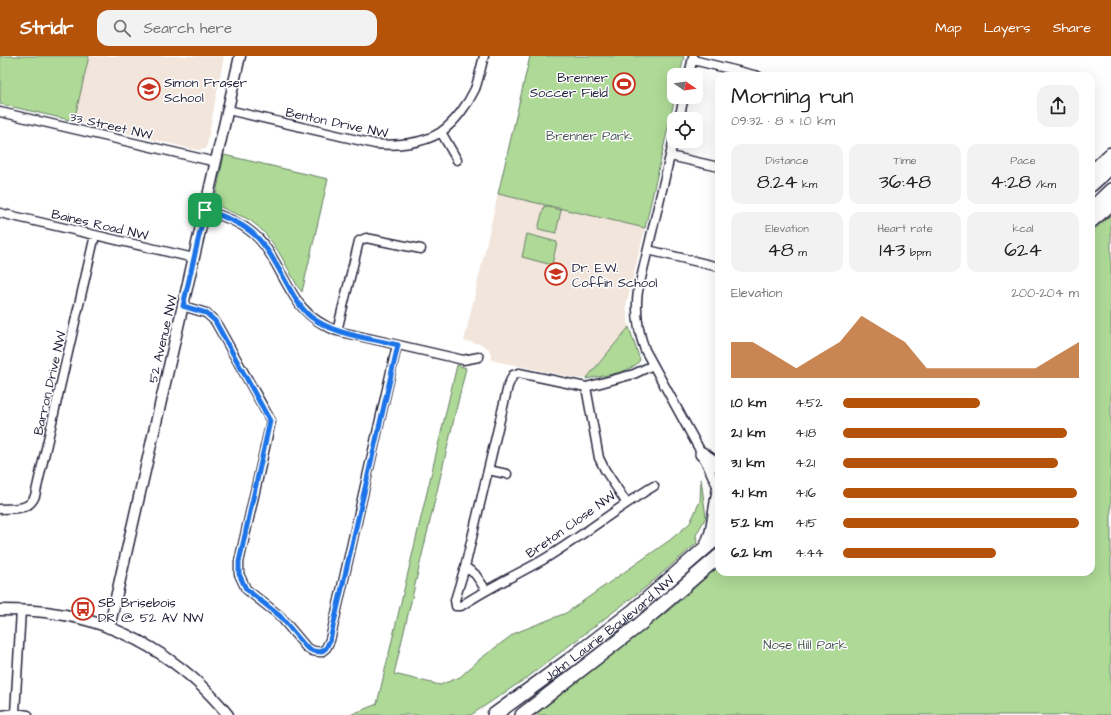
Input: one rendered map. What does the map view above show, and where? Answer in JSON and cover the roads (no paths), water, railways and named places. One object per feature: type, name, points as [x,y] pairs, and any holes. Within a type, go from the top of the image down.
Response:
[{"type":"main road","points":[[1095,169],[1111,154]]},
{"type":"main road","points":[[1095,181],[1111,167]]},
{"type":"main road","points":[[1095,206],[1111,190]]},
{"type":"main road","points":[[1095,218],[1111,204]]},
{"type":"main road","points":[[702,454],[715,463]]},
{"type":"main road","points":[[706,546],[712,532],[715,514]]},
{"type":"main road","name":"John Laurie Boulevard NW","points":[[494,715],[633,612],[715,539]]},
{"type":"main road","name":"John Laurie Boulevard NW","points":[[522,715],[639,625],[715,559]]},
{"type":"street","name":"52 Avenue NW","points":[[109,628],[240,56]]},
{"type":"street","name":"Benton Drive NW","points":[[228,110],[375,144],[391,146],[407,144],[441,132],[457,116],[467,103],[478,80],[484,56]]},
{"type":"street","points":[[691,68],[693,58],[744,72]]},
{"type":"street","name":"33 Street NW","points":[[0,112],[216,162]]},
{"type":"street","points":[[441,132],[457,160]]},
{"type":"street","points":[[672,148],[638,291],[637,308],[640,334],[645,350],[702,454],[715,482]]},
{"type":"street","points":[[670,156],[715,166]]},
{"type":"street","points":[[205,210],[230,219],[246,227],[254,234],[270,252],[302,308],[310,316],[322,324],[337,331],[463,360],[478,357]]},
{"type":"street","name":"Baines Road NW","points":[[0,214],[194,258]]},
{"type":"street","name":"Barron Drive NW","points":[[0,509],[25,507],[30,505],[35,496],[95,235]]},
{"type":"street","points":[[337,331],[359,241],[366,238],[421,249]]},
{"type":"street","points":[[648,250],[715,266]]},
{"type":"street","points":[[183,306],[206,313],[215,321],[270,421],[239,562],[238,569],[242,580],[246,589],[280,616],[306,647],[313,651],[321,652],[326,648],[330,640],[398,345]]},
{"type":"street","name":"Breton Close NW","points":[[586,387],[599,458],[626,502],[541,560],[460,606],[456,606],[455,600],[465,567],[508,386],[513,375],[519,373],[586,387],[634,374],[653,365]]},
{"type":"street","points":[[488,470],[507,474]]},
{"type":"street","points":[[626,502],[654,486]]},
{"type":"street","points":[[465,567],[475,574],[486,590]]},
{"type":"street","points":[[0,610],[21,610],[68,615],[109,628],[140,642],[170,660],[197,681],[228,715]]},
{"type":"street","points":[[15,713],[21,610]]},
{"type":"street","points":[[2,715],[15,713],[28,715]]},
{"type":"place","name":"Brenner Soccer Field","points":[[624,84]]},
{"type":"place","name":"Simon Fraser School","points":[[149,89]]},
{"type":"place","name":"Dr. E.W. Coffin School","points":[[556,274]]},
{"type":"place","name":"SB Brisebois DR @ 52 AV NW","points":[[83,609]]},
{"type":"park label","name":"Brenner Park","points":[[589,135]]},
{"type":"park label","name":"Nose Hill Park","points":[[805,644]]}]
